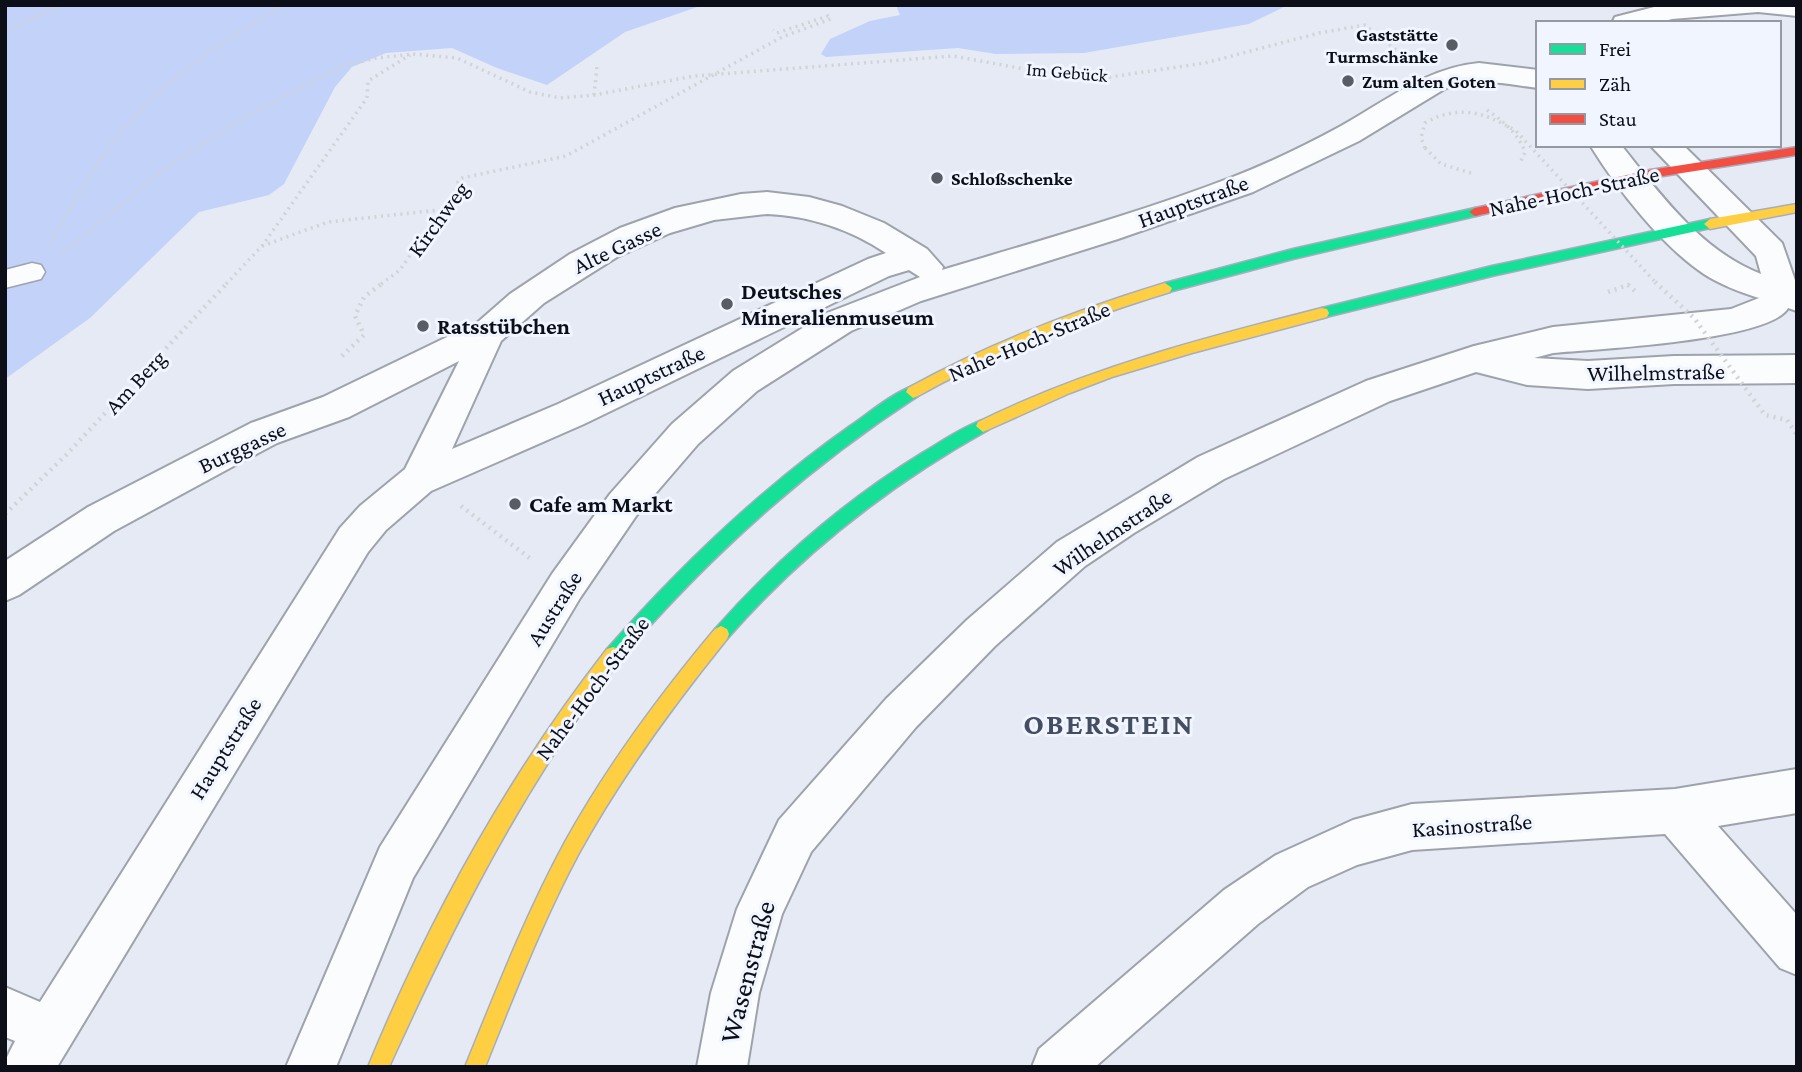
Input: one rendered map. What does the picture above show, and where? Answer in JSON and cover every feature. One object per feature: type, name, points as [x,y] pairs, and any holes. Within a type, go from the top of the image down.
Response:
[{"type":"main road","name":"Nahe-Hoch-Straße","points":[[378,1067],[446,919],[495,827],[544,750],[593,681],[649,613],[704,554],[748,514],[857,427],[960,366],[1061,322],[1119,303],[1311,250],[1631,178],[1797,151]]},
{"type":"main road","points":[[475,1067],[568,855],[670,697],[737,615],[808,544],[891,479],[964,435],[1017,408],[1063,389],[1134,366],[1428,286],[1678,231],[1797,208]]},
{"type":"street","points":[[1633,21],[1671,11],[1759,5],[1797,8]]},
{"type":"street","name":"Hauptstraße","points":[[39,1049],[354,540],[373,518],[418,480],[571,414],[878,267],[929,268],[1107,231],[1242,185],[1349,134],[1436,82],[1457,74],[1479,72],[1536,79]]},
{"type":"street","points":[[1607,147],[1678,231],[1714,265],[1787,295]]},
{"type":"street","points":[[1667,147],[1770,251],[1787,295]]},
{"type":"street","name":"Alte Gasse","points":[[418,480],[489,331],[542,287],[599,252],[666,223],[744,204],[802,206],[867,230],[929,268]]},
{"type":"street","name":"Austraße","points":[[311,1067],[396,863],[566,586],[623,505],[685,434],[745,381],[929,268]]},
{"type":"street","name":"Wilhelmstraße","points":[[818,806],[901,713],[981,633],[1071,554],[1211,468],[1378,391],[1474,359],[1575,336],[1731,322],[1766,311],[1787,295]]},
{"type":"street","name":"Burggasse","points":[[5,583],[101,519],[228,451],[264,433],[336,407],[489,331]]},
{"type":"street","name":"Wilhelmstraße","points":[[1474,359],[1527,371],[1588,374],[1797,369]]},
{"type":"street","name":"Kasinostraße","points":[[1057,1067],[1241,907],[1292,871],[1353,843],[1412,827],[1492,820],[1570,819],[1675,811],[1797,791]]},
{"type":"street","name":"Wasenstraße","points":[[722,1067],[735,993],[760,909],[795,836],[818,806]]},
{"type":"street","points":[[1675,811],[1797,951]]},
{"type":"street","points":[[5,1012],[39,1049]]},
{"type":"lane","points":[[5,279],[32,272]]},
{"type":"path","points":[[5,31],[62,5]]},
{"type":"path","points":[[32,272],[82,188],[134,117],[200,58],[283,5]]},
{"type":"path","points":[[32,272],[69,249],[164,169],[238,121],[349,64],[413,54],[436,54],[457,58],[543,96],[560,98],[594,95],[716,74],[782,37],[831,19],[828,16],[777,33],[773,30]]},
{"type":"path","name":"Im Gebück","points":[[716,74],[953,56],[1030,69],[1110,77],[1205,63],[1319,33],[1365,25],[1436,82]]},
{"type":"path","name":"Am Berg","points":[[5,514],[66,455],[262,246],[368,98],[368,82],[413,54]]},
{"type":"path","points":[[594,95],[597,66]]},
{"type":"path","name":"Kirchweg","points":[[336,407],[329,381],[329,369],[364,335],[355,316],[358,308],[365,297],[400,270],[422,238],[449,209],[457,196],[458,183],[462,178],[566,156],[716,74]]},
{"type":"path","points":[[1478,105],[1505,123],[1523,142],[1523,160],[1514,167]]},
{"type":"path","points":[[1478,173],[1441,164],[1426,148],[1421,138],[1425,123],[1443,113],[1466,111],[1499,120],[1516,131],[1644,272],[1694,317],[1765,415],[1787,420],[1797,435]]},
{"type":"path","name":"Am Berg","points":[[262,246],[328,222],[449,209]]},
{"type":"path","points":[[418,480],[461,506],[566,586]]},
{"type":"shaded area","points":[[5,5],[703,5],[625,32],[547,85],[497,68],[452,48],[386,53],[352,67],[335,87],[284,184],[269,195],[199,212],[90,318],[5,379]]},
{"type":"shaded area","points":[[896,5],[1288,5],[1249,24],[1084,53],[996,54],[958,48],[826,57],[821,54],[830,39],[870,21],[900,15]]},
{"type":"traffic: fast","points":[[1165,288],[1293,254],[1475,212]]},
{"type":"traffic: fast","points":[[1322,313],[1492,271],[1710,224]]},
{"type":"traffic: fast","points":[[613,655],[680,580],[752,511],[830,448],[913,392]]},
{"type":"traffic: fast","points":[[721,634],[779,572],[842,517],[910,468],[983,426]]},
{"type":"traffic: slow","points":[[1710,224],[1797,208]]},
{"type":"traffic: slow","points":[[913,392],[973,360],[1036,332],[1165,288]]},
{"type":"traffic: slow","points":[[983,426],[1023,406],[1107,374],[1192,347],[1322,313]]},
{"type":"traffic: slow","points":[[475,1067],[558,874],[588,820],[641,737],[721,634]]},
{"type":"traffic: slow","points":[[378,1067],[454,906],[511,801],[577,702],[613,655]]},
{"type":"traffic: jam","points":[[1475,212],[1650,174],[1797,151]]},
{"type":"place","name":"Gaststätte Turmschänke","points":[[1452,45]]},
{"type":"place","name":"Zum alten Goten","points":[[1348,81]]},
{"type":"place","name":"Schloßschenke","points":[[937,178]]},
{"type":"place","name":"Deutsches Mineralienmuseum","points":[[727,304]]},
{"type":"place","name":"Ratsstübchen","points":[[423,326]]},
{"type":"place","name":"Cafe am Markt","points":[[515,504]]},
{"type":"district","name":"OBERSTEIN","points":[[1109,723]]}]
